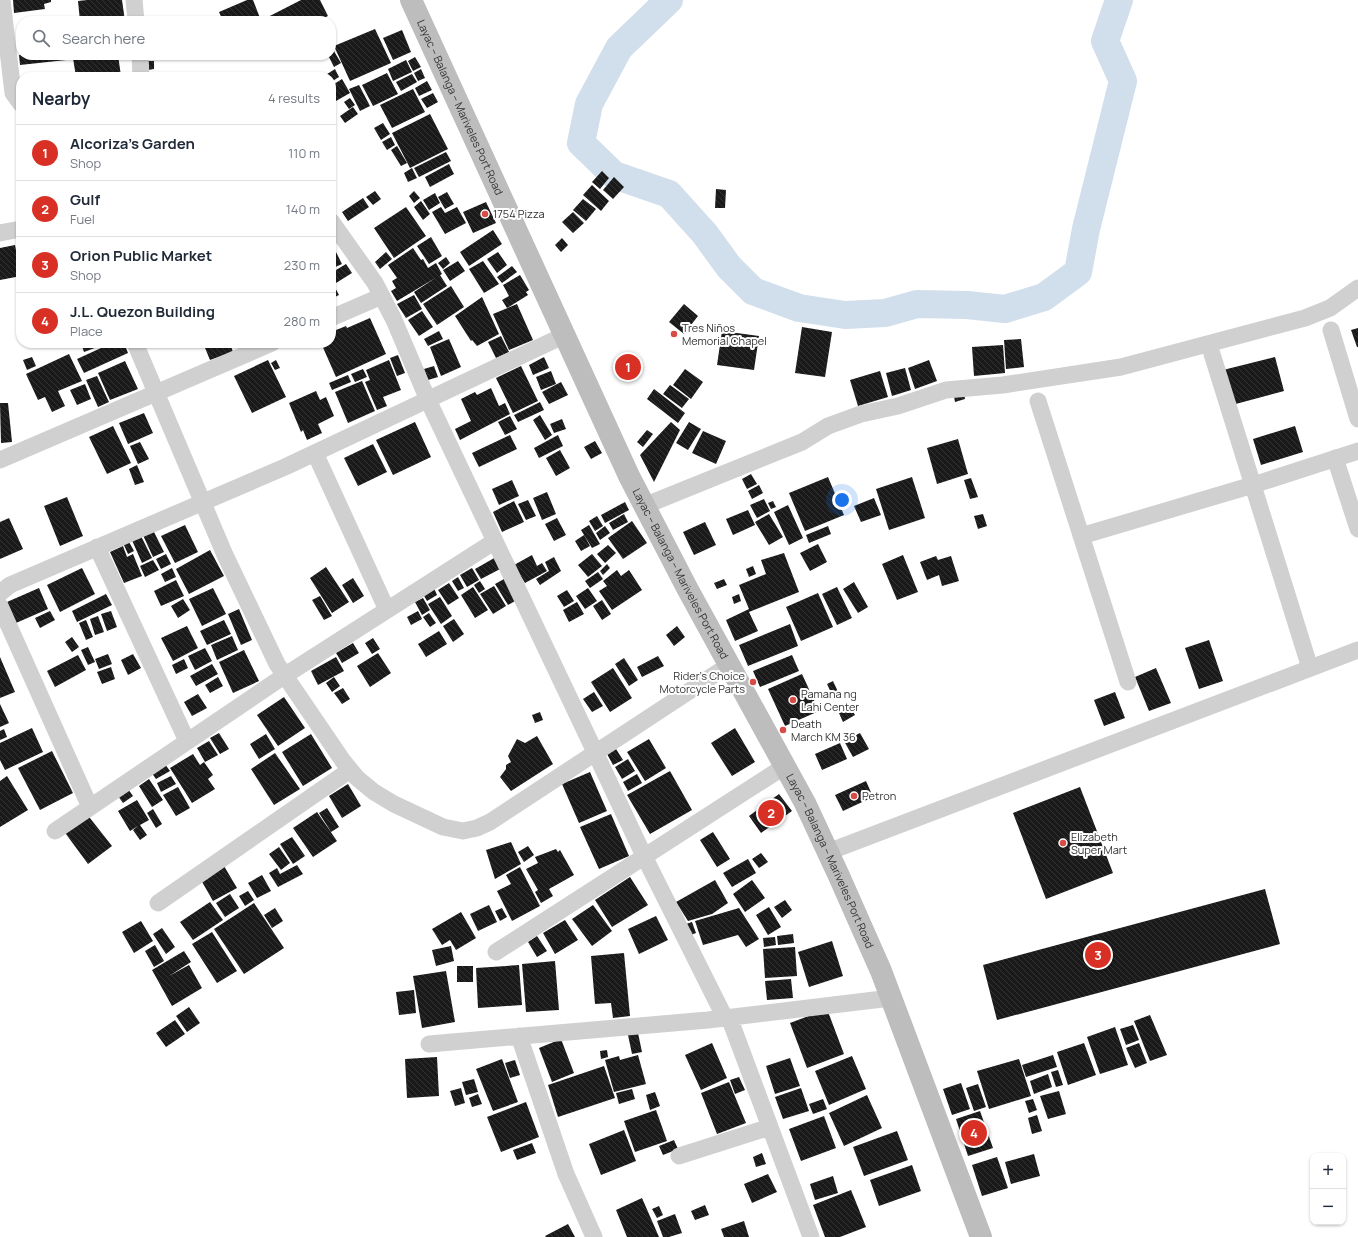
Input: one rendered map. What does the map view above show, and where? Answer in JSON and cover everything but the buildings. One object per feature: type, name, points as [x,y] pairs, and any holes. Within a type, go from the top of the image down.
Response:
[{"type":"main road","name":"Layac – Balanga – Mariveles Port Road","points":[[411,0],[644,506],[805,803],[828,852],[891,998],[981,1237]]},
{"type":"street","points":[[2,0],[13,93],[16,97]]},
{"type":"street","points":[[134,0],[136,16]]},
{"type":"street","points":[[140,60],[141,72]]},
{"type":"street","points":[[336,228],[374,282],[394,320],[428,400],[644,856],[727,1018],[811,1237]]},
{"type":"street","points":[[0,233],[16,230]]},
{"type":"street","points":[[644,506],[802,442],[828,426],[861,414],[898,406],[946,390],[1004,384],[1121,367],[1306,318],[1336,304],[1358,288]]},
{"type":"street","points":[[336,316],[382,296]]},
{"type":"street","points":[[1331,330],[1358,419]]},
{"type":"street","points":[[0,593],[10,584],[315,453],[565,335]]},
{"type":"street","points":[[137,348],[155,394],[231,568],[277,664],[350,770],[368,787],[394,804],[443,827],[463,831],[477,828],[490,822],[729,665]]},
{"type":"street","points":[[0,460],[261,348]]},
{"type":"street","points":[[1212,354],[1310,668]]},
{"type":"street","points":[[1038,401],[1128,682]]},
{"type":"street","points":[[1081,536],[1253,485],[1358,451]]},
{"type":"street","points":[[315,453],[387,610]]},
{"type":"street","points":[[1335,458],[1358,530]]},
{"type":"street","points":[[55,830],[284,676],[495,541]]},
{"type":"street","points":[[97,547],[187,741]]},
{"type":"street","points":[[0,606],[90,807]]},
{"type":"street","points":[[828,852],[1358,650]]},
{"type":"street","points":[[496,952],[785,766]]},
{"type":"street","points":[[158,903],[350,770]]},
{"type":"street","points":[[429,1044],[727,1018],[891,998]]},
{"type":"street","points":[[519,1036],[566,1174],[594,1237]]},
{"type":"street","points":[[679,1156],[770,1127]]},
{"type":"waterway","points":[[669,0],[619,48],[589,104],[581,143],[614,175],[669,194],[705,234],[729,267],[753,291],[799,308],[845,315],[885,313],[917,304],[967,305],[1005,309],[1044,297],[1078,272],[1086,229],[1123,81],[1105,41],[1119,0]]},
{"type":"place","name":"1754 Pizza","points":[[485,214]]},
{"type":"place","name":"Tres Niños Memorial Chapel","points":[[674,334]]},
{"type":"place","name":"Alcoriza's Garden","points":[[628,367]]},
{"type":"place","name":"Rider's Choice Motorcycle Parts","points":[[753,682]]},
{"type":"place","name":"Pamana ng Lahi Center","points":[[793,700]]},
{"type":"place","name":"Death March KM 36","points":[[783,730]]},
{"type":"place","name":"Petron","points":[[854,796]]},
{"type":"place","name":"Gulf","points":[[771,813]]},
{"type":"place","name":"Elizabeth Super Mart","points":[[1063,843]]},
{"type":"place","name":"Orion Public Market","points":[[1098,955]]},
{"type":"place","name":"J.L. Quezon Building","points":[[974,1133]]}]
